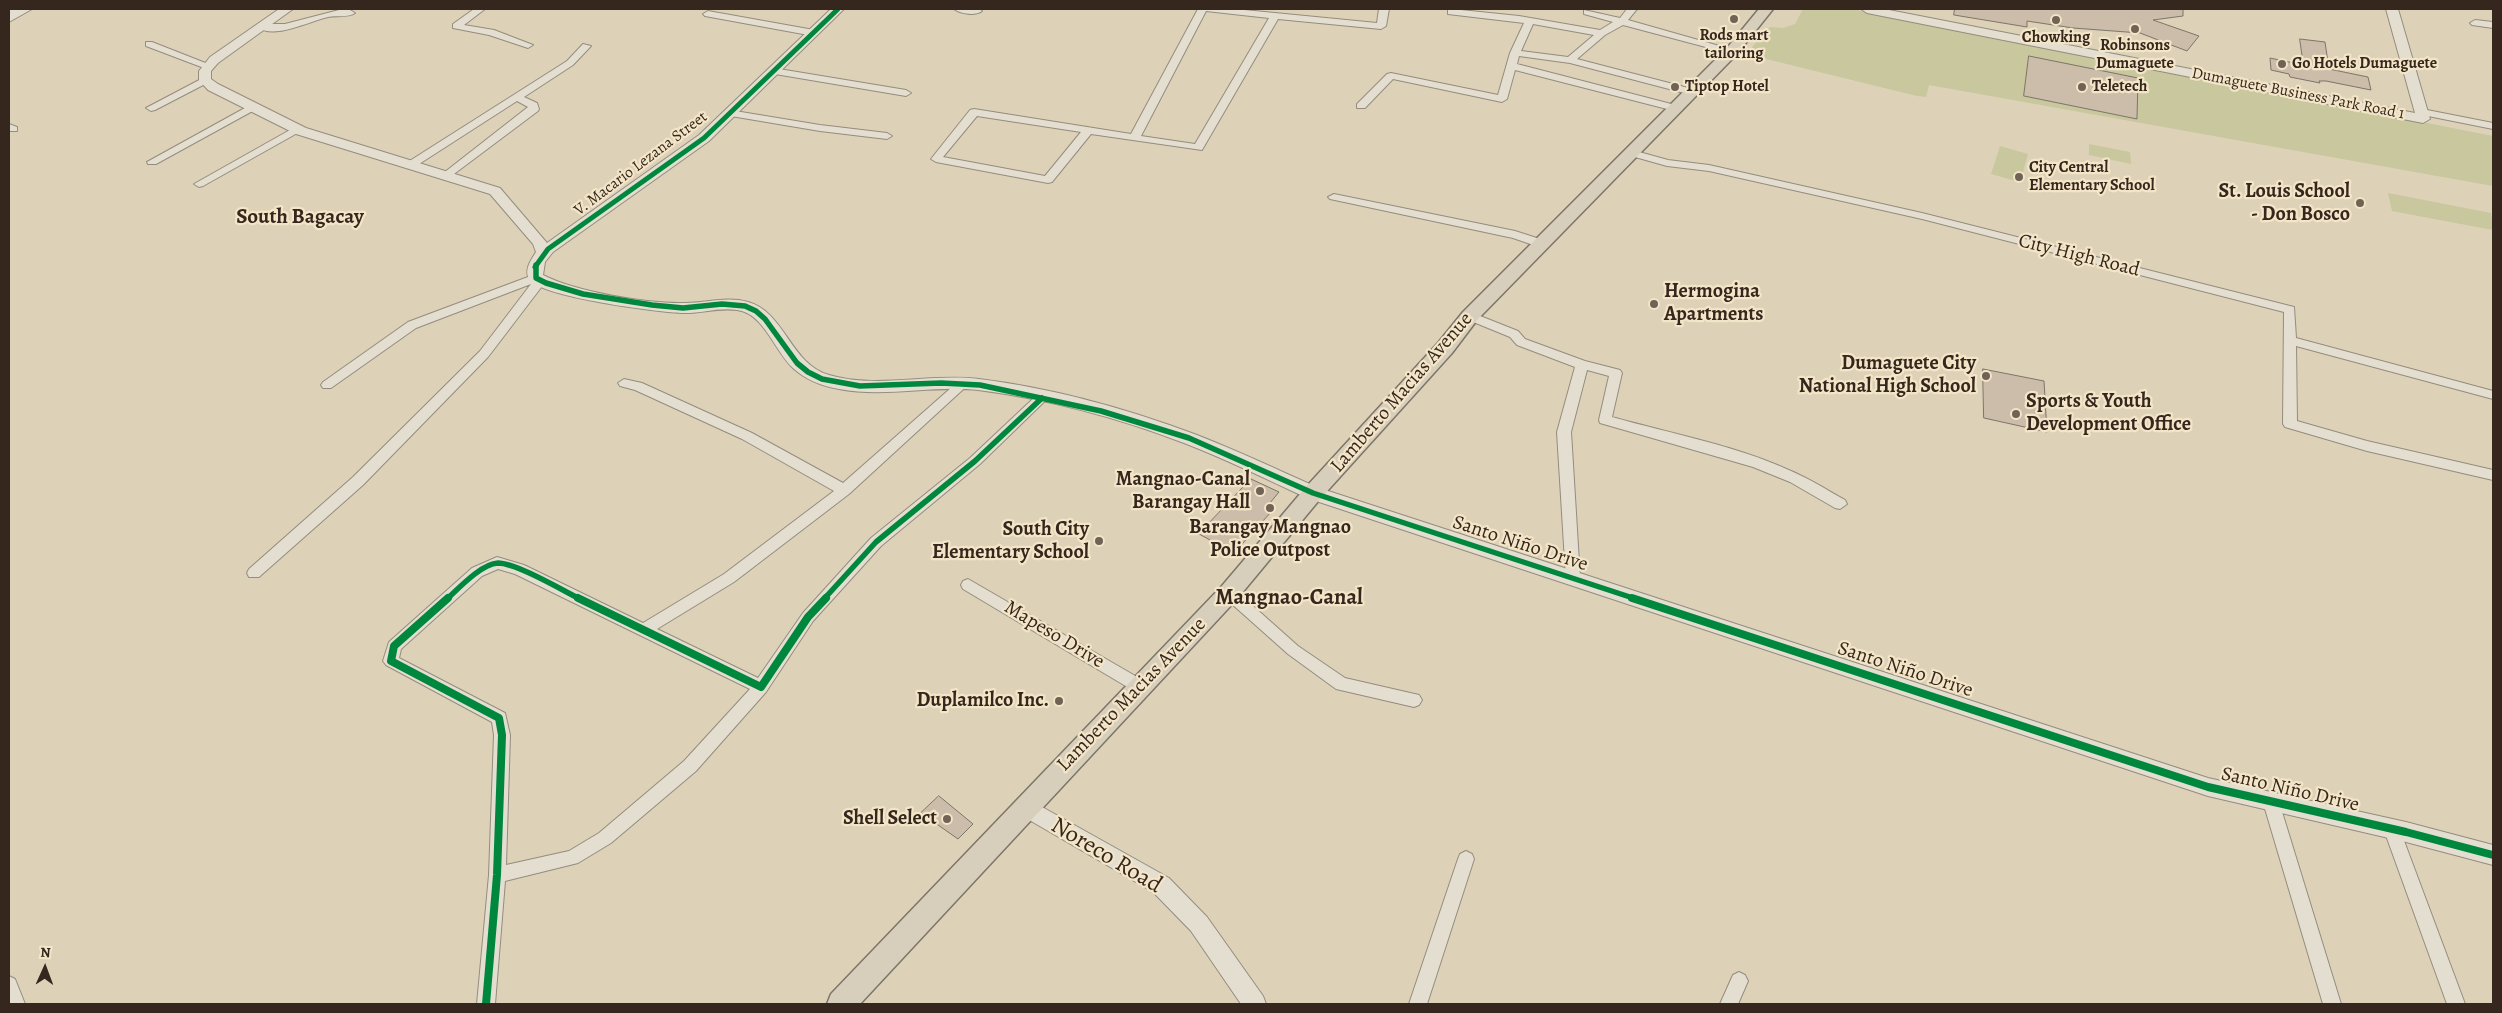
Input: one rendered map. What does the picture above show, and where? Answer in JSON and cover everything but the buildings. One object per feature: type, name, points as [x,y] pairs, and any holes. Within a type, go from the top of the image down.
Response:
[{"type":"main road","name":"Lamberto Macias Avenue","points":[[841,1004],[1139,686],[1229,594],[1313,493],[1445,348],[1470,316],[1732,51],[1766,9]]},
{"type":"street","points":[[205,80],[208,66],[222,53],[287,9]]},
{"type":"street","points":[[480,9],[456,26],[491,32],[528,45]]},
{"type":"street","name":"V. Macario Lezana Street","points":[[544,253],[704,138],[838,9]]},
{"type":"street","points":[[958,9],[977,11]]},
{"type":"street","points":[[1134,138],[1204,9]]},
{"type":"street","points":[[1208,9],[1381,26],[1384,9]]},
{"type":"street","points":[[1570,60],[1602,33],[1622,21],[1632,9]]},
{"type":"street","name":"Dumaguete Business Park Road 1","points":[[1867,9],[2222,76]]},
{"type":"street","name":"Dumaguete Business Park Road 1","points":[[1897,9],[2422,116],[2493,133]]},
{"type":"street","points":[[2392,9],[2422,116]]},
{"type":"street","points":[[9,18],[18,10]]},
{"type":"street","points":[[262,27],[282,28],[333,12],[350,12]]},
{"type":"street","points":[[1451,12],[1520,19],[1602,33]]},
{"type":"street","points":[[1587,12],[1732,51]]},
{"type":"street","points":[[708,14],[814,33]]},
{"type":"street","points":[[1089,130],[1048,180],[936,159],[974,112],[1089,130],[1198,148],[1275,16]]},
{"type":"street","points":[[1361,106],[1391,76],[1502,98],[1515,53],[1529,22]]},
{"type":"street","points":[[2474,23],[2493,25]]},
{"type":"street","points":[[149,44],[208,66]]},
{"type":"street","points":[[412,164],[570,63],[586,46]]},
{"type":"street","points":[[1515,53],[1570,60],[1692,92]]},
{"type":"street","points":[[1511,66],[1675,108]]},
{"type":"street","points":[[773,71],[906,93]]},
{"type":"street","points":[[205,80],[213,87],[254,106],[296,129],[495,191],[532,231],[544,253],[534,268],[538,280]]},
{"type":"street","points":[[151,108],[205,80]]},
{"type":"street","points":[[446,175],[534,109],[533,105],[516,97]]},
{"type":"street","points":[[152,162],[254,106]]},
{"type":"street","points":[[729,113],[820,128],[887,136]]},
{"type":"street","name":"Dumaguete Business Park Road 1","points":[[2422,116],[2493,126]]},
{"type":"street","points":[[199,184],[296,129]]},
{"type":"street","name":"City High Road","points":[[1632,153],[1667,163],[1710,168],[1922,216],[2290,310],[2289,340]]},
{"type":"street","points":[[1334,197],[1515,235],[1542,244]]},
{"type":"street","points":[[327,385],[412,325],[538,280]]},
{"type":"street","points":[[254,573],[358,481],[484,354],[538,280]]},
{"type":"street","name":"Santo Niño Drive","points":[[538,280],[606,298],[668,308],[728,304],[746,306],[754,310],[767,322],[796,364],[823,380],[876,385],[964,383],[1042,398],[1110,414],[1173,433],[1313,493],[2208,787],[2493,855]]},
{"type":"street","points":[[1470,316],[1514,334],[1521,342],[1582,365],[1616,373],[1605,420],[1662,437],[1717,449],[1772,468],[1840,504]]},
{"type":"street","points":[[2493,395],[2289,340],[2290,424],[2367,446],[2493,475]]},
{"type":"street","points":[[1573,578],[1564,432],[1582,365]]},
{"type":"street","points":[[624,383],[638,386],[747,436],[844,490]]},
{"type":"street","points":[[644,630],[729,578],[844,490],[964,383]]},
{"type":"street","points":[[498,876],[572,858],[605,838],[690,766],[738,716],[761,687],[808,617],[876,542],[975,461],[1042,398]]},
{"type":"street","points":[[486,1004],[498,876],[502,735],[499,718],[391,661],[394,646],[477,572],[497,563],[519,569],[761,687]]},
{"type":"street","name":"Mapeso Drive","points":[[968,585],[1139,686]]},
{"type":"street","points":[[1229,594],[1293,650],[1341,684],[1414,700]]},
{"type":"street","points":[[2271,802],[2332,1004]]},
{"type":"street","name":"Noreco Road","points":[[1026,807],[1161,885],[1198,924],[1255,1004]]},
{"type":"street","points":[[2392,830],[2456,1004]]},
{"type":"street","points":[[1418,1004],[1466,859]]},
{"type":"street","points":[[1729,1004],[1739,981]]},
{"type":"street","points":[[9,985],[16,1004]]},
{"type":"shaded area","points":[[1803,9],[1851,9],[2493,136],[2493,186],[1929,85],[1926,97],[1917,96],[1746,54],[1770,27],[1783,28],[1795,24]]},
{"type":"shaded area","points":[[2089,144],[2130,152],[2131,164],[2089,155]]},
{"type":"shaded area","points":[[2000,146],[2028,154],[2020,182],[1991,174]]},
{"type":"shaded area","points":[[2388,193],[2491,213],[2493,230],[2392,211]]},
{"type":"cycle path","points":[[838,9],[704,138],[548,249],[535,266],[536,278],[563,289],[583,294],[652,305],[683,308],[722,304],[745,306],[756,311],[765,319],[797,363],[808,372],[822,379],[840,384],[880,386],[961,383],[980,385],[1053,399],[1125,418],[1207,445],[1313,493],[2208,787],[2406,832],[2493,855]]},
{"type":"cycle path","points":[[486,1004],[497,875],[502,735],[499,718],[391,661],[394,646],[477,572],[497,563],[519,569],[761,687],[808,617],[876,542],[975,461],[1042,398]]},
{"type":"place","name":"Rods mart tailoring","points":[[1734,19]]},
{"type":"place","name":"Chowking","points":[[2056,20]]},
{"type":"place","name":"Robinsons Dumaguete","points":[[2135,29]]},
{"type":"place","name":"Go Hotels Dumaguete","points":[[2282,64]]},
{"type":"place","name":"Tiptop Hotel","points":[[1675,87]]},
{"type":"place","name":"Teletech","points":[[2082,87]]},
{"type":"place","name":"City Central Elementary School","points":[[2019,177]]},
{"type":"place","name":"St. Louis School - Don Bosco","points":[[2360,203]]},
{"type":"place","name":"Hermogina Apartments","points":[[1654,304]]},
{"type":"place","name":"Dumaguete City National High School","points":[[1986,376]]},
{"type":"place","name":"Sports & Youth Development Office","points":[[2016,414]]},
{"type":"place","name":"Mangnao-Canal Barangay Hall","points":[[1260,491]]},
{"type":"place","name":"Barangay Mangnao Police Outpost","points":[[1270,508]]},
{"type":"place","name":"South City Elementary School","points":[[1099,541]]},
{"type":"place","name":"Duplamilco Inc.","points":[[1059,701]]},
{"type":"place","name":"Shell Select","points":[[947,819]]},
{"type":"district","name":"South Bagacay","points":[[300,218]]},
{"type":"district","name":"Mangnao-Canal","points":[[1289,599]]}]
